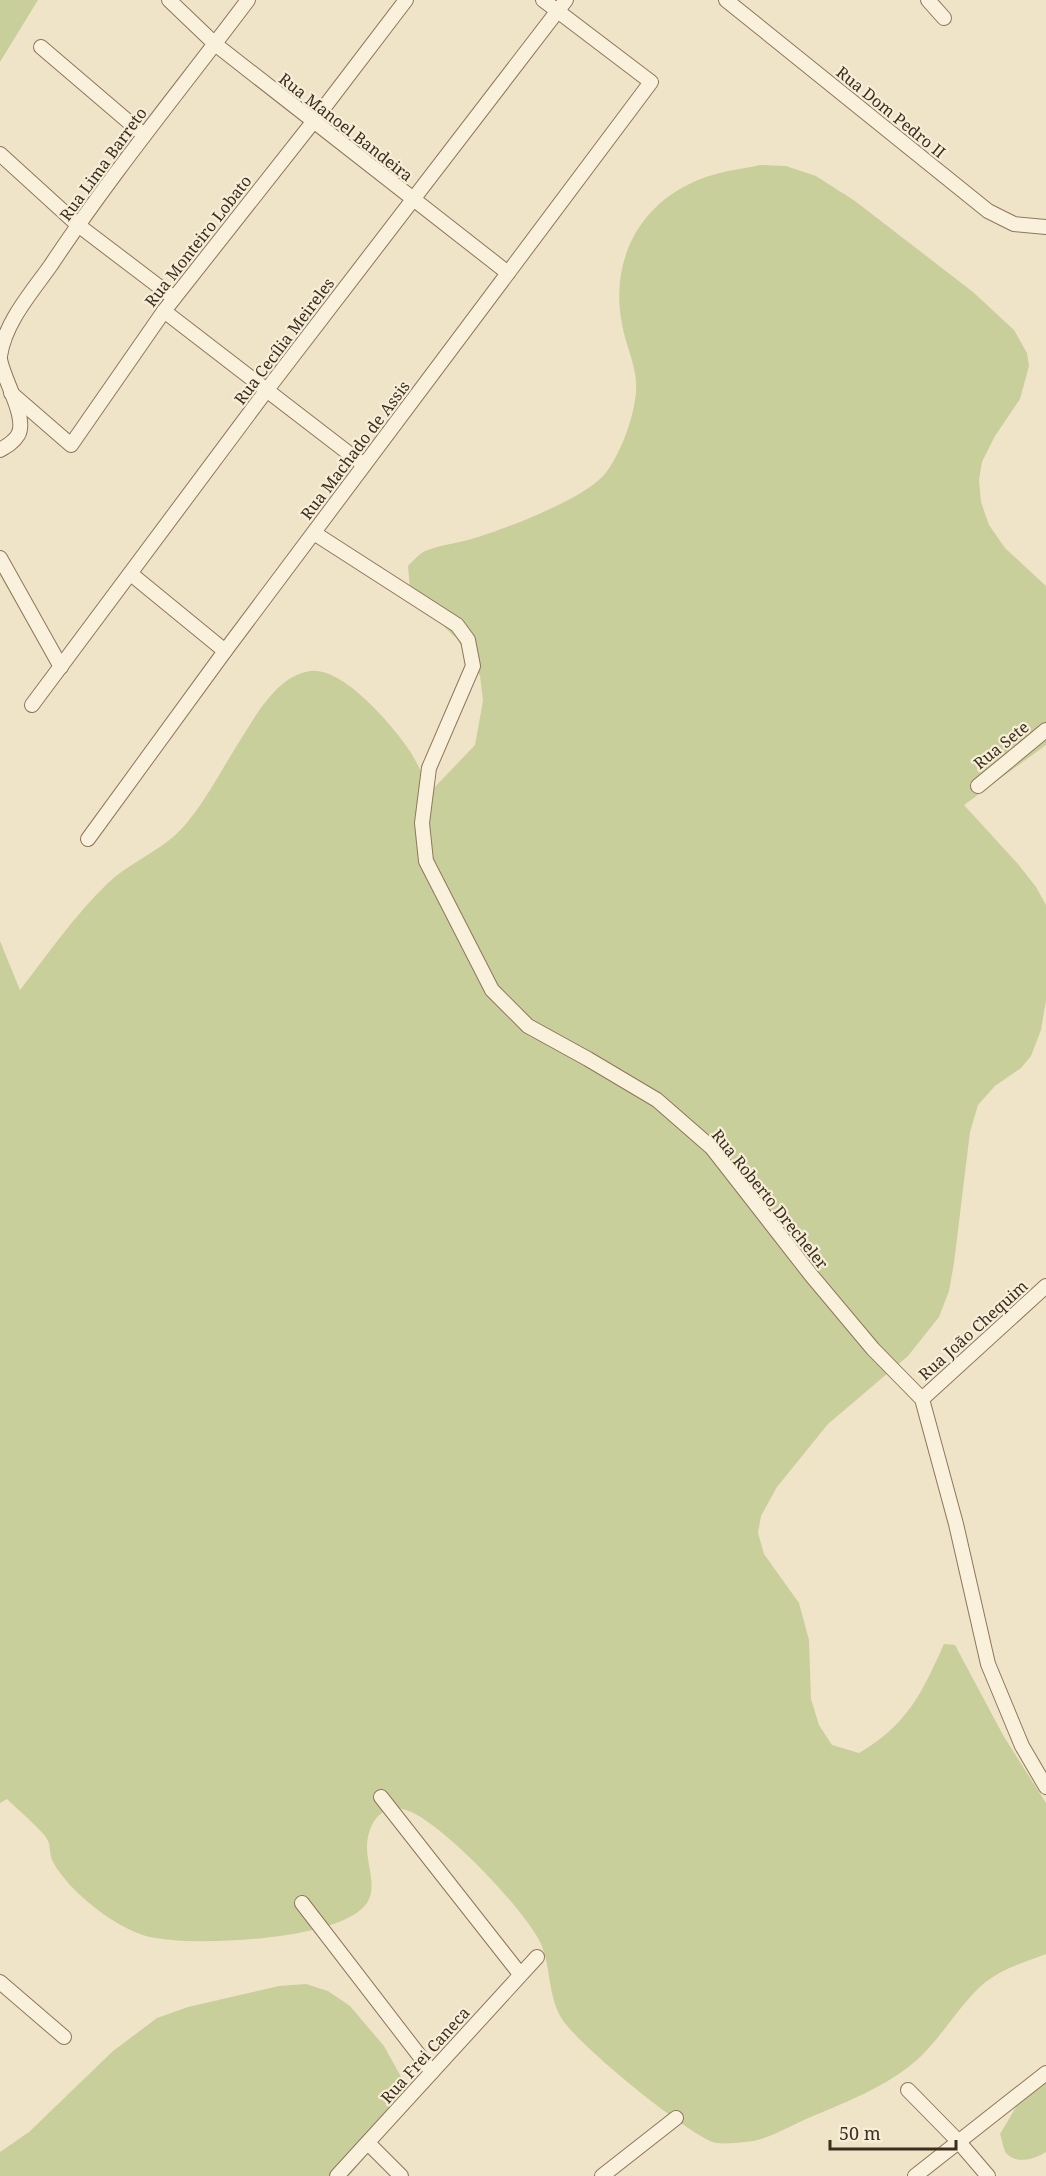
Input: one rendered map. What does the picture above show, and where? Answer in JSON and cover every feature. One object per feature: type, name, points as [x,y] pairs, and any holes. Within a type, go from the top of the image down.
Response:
[{"type":"street","name":"Rua Manoel Bandeira","points":[[169,0],[215,44],[508,273]]},
{"type":"street","name":"Rua Lima Barreto","points":[[0,450],[11,444],[19,434],[22,420],[2,372],[0,357],[2,340],[78,225],[248,0]]},
{"type":"street","name":"Rua Monteiro Lobato","points":[[11,393],[71,445],[164,311],[406,0]]},
{"type":"street","points":[[543,0],[562,6]]},
{"type":"street","name":"Rua Dom Pedro II","points":[[726,0],[988,211],[1014,224],[1045,224]]},
{"type":"street","points":[[928,0],[944,18]]},
{"type":"street","name":"Rua Machado de Assis","points":[[88,839],[225,651],[651,82],[562,6]]},
{"type":"street","name":"Rua Cecília Meireles","points":[[32,705],[266,391],[562,6]]},
{"type":"street","points":[[41,47],[144,135]]},
{"type":"street","points":[[0,154],[78,225],[174,298]]},
{"type":"street","points":[[164,311],[364,465]]},
{"type":"street","name":"Rua Roberto Drecheler","points":[[314,533],[457,625],[468,640],[473,666],[429,768],[422,823],[426,861],[492,990],[528,1026],[657,1100],[711,1149],[873,1349],[922,1399],[956,1524],[988,1664],[1022,1746],[1046,1787]]},
{"type":"street","points":[[0,558],[61,666]]},
{"type":"street","points":[[131,574],[225,651]]},
{"type":"street","name":"Rua Sete","points":[[978,786],[1046,730]]},
{"type":"street","name":"Rua João Chequim","points":[[922,1399],[1046,1286]]},
{"type":"street","points":[[381,1797],[520,1974]]},
{"type":"street","points":[[302,1903],[432,2072]]},
{"type":"street","name":"Rua Frei Caneca","points":[[337,2176],[537,1957]]},
{"type":"street","points":[[0,1982],[64,2037]]},
{"type":"street","points":[[915,2176],[1046,2073]]},
{"type":"street","points":[[908,2090],[958,2141],[988,2176]]},
{"type":"street","points":[[602,2176],[676,2118]]},
{"type":"street","points":[[368,2144],[401,2176]]},
{"type":"green space","points":[[0,0],[38,0],[0,62]]},
{"type":"green space","points":[[760,165],[786,166],[816,176],[855,201],[973,292],[1014,330],[1027,353],[1029,366],[1020,399],[995,436],[982,462],[979,480],[981,502],[989,525],[1005,548],[1046,586],[1046,745],[964,805],[1018,864],[1036,887],[1046,905],[1046,1000],[1041,1030],[1031,1056],[1021,1068],[995,1086],[978,1105],[970,1132],[949,1291],[939,1317],[908,1356],[828,1424],[777,1487],[761,1516],[758,1533],[764,1554],[799,1603],[809,1640],[811,1699],[819,1725],[832,1745],[859,1753],[876,1742],[901,1719],[911,1706],[928,1678],[944,1644],[955,1645],[1003,1735],[1046,1803],[1046,1954],[1005,1970],[989,1979],[965,2003],[926,2051],[891,2079],[768,2137],[753,2141],[716,2143],[702,2137],[634,2088],[572,2031],[557,2010],[547,1962],[533,1929],[501,1890],[460,1848],[421,1817],[406,1810],[390,1809],[383,1812],[373,1823],[367,1847],[372,1882],[370,1898],[358,1912],[340,1922],[288,1935],[257,1939],[196,1941],[170,1940],[143,1935],[100,1912],[60,1873],[52,1860],[48,1841],[41,1831],[7,1799],[0,1803],[0,941],[20,990],[72,922],[107,884],[183,828],[201,804],[261,708],[278,688],[298,674],[310,671],[323,672],[337,678],[366,700],[410,751],[431,791],[475,745],[483,701],[480,676],[457,639],[422,605],[410,589],[408,566],[425,551],[478,537],[563,503],[604,475],[622,444],[636,393],[635,375],[623,331],[619,300],[626,254],[635,234],[664,200],[683,187],[712,175]]},
{"type":"green space","points":[[306,1984],[328,1991],[350,2006],[384,2046],[405,2084],[403,2105],[389,2129],[349,2176],[0,2176],[0,2152],[29,2132],[113,2051],[157,2018],[188,2007],[279,1986]]},
{"type":"green space","points":[[1046,2077],[1046,2152],[1031,2159],[1020,2160],[1010,2157],[1004,2149],[1000,2134],[1019,2102]]}]
